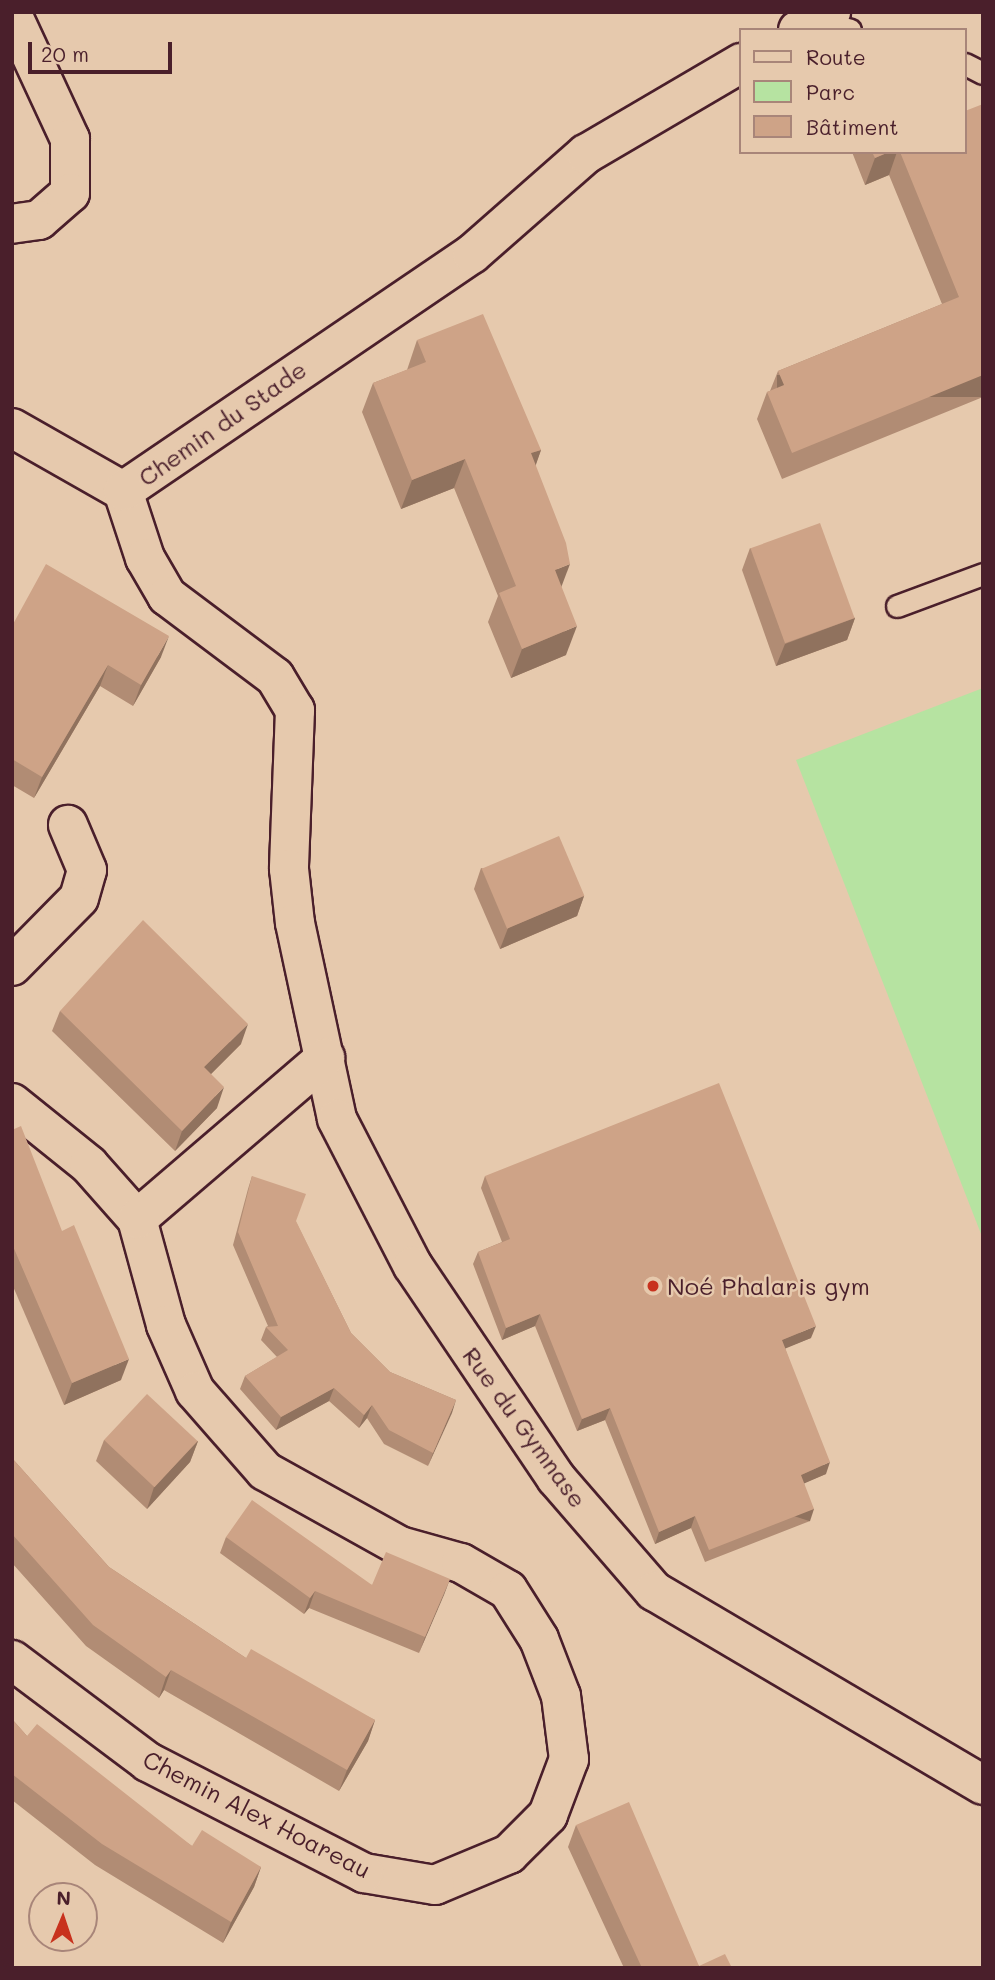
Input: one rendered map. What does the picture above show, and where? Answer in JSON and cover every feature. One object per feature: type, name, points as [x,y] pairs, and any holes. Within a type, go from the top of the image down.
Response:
[{"type":"street","points":[[12,14],[70,139],[69,193],[39,220],[12,224]]},
{"type":"street","name":"Chemin du Stade","points":[[325,1058],[289,869],[295,710],[275,677],[167,596],[145,558],[123,491],[472,254],[586,154],[740,64]]},
{"type":"street","points":[[12,428],[123,491]]},
{"type":"street","points":[[12,966],[79,898],[87,870],[68,825]]},
{"type":"street","points":[[138,1219],[325,1058]]},
{"type":"street","name":"Rue du Gymnase","points":[[325,1058],[337,1119],[413,1266],[556,1478],[654,1591],[983,1785]]},
{"type":"street","name":"Chemin Alex Hoareau","points":[[12,1103],[89,1165],[138,1219],[166,1325],[195,1391],[265,1471],[400,1546],[461,1563],[508,1590],[539,1639],[561,1696],[569,1759],[548,1815],[509,1854],[435,1885],[376,1875],[148,1762],[12,1660]]},
{"type":"lane","points":[[967,65],[983,74]]},
{"type":"lane","points":[[897,606],[983,574]]},
{"type":"green space","points":[[983,688],[983,1239],[796,760]]},
{"type":"building","points":[[983,104],[983,375],[792,453],[767,392],[784,385],[778,371],[959,297],[901,154],[967,154],[967,110]]},
{"type":"building","points":[[483,314],[541,450],[531,453],[566,543],[570,564],[555,570],[577,626],[522,649],[499,593],[516,586],[465,459],[412,480],[373,383],[426,362],[417,340]]},
{"type":"building","points":[[820,523],[855,618],[785,643],[750,548]]},
{"type":"building","points":[[46,564],[169,636],[141,685],[108,665],[42,777],[12,759],[12,626]]},
{"type":"building","points":[[559,836],[584,896],[507,929],[482,869]]},
{"type":"building","points":[[143,920],[248,1024],[204,1067],[224,1087],[182,1131],[60,1011]]},
{"type":"building","points":[[719,1083],[816,1326],[782,1340],[830,1462],[801,1475],[814,1509],[709,1550],[695,1516],[659,1532],[610,1408],[582,1419],[540,1314],[506,1328],[478,1252],[510,1239],[485,1176]]},
{"type":"building","points":[[21,1126],[62,1231],[74,1225],[129,1359],[72,1383],[12,1244],[12,1130]]},
{"type":"building","points":[[252,1176],[306,1194],[296,1221],[351,1333],[390,1372],[456,1400],[433,1453],[389,1430],[372,1405],[364,1415],[334,1388],[281,1417],[245,1376],[288,1350],[266,1327],[278,1326],[238,1232]]},
{"type":"building","points":[[147,1394],[197,1441],[154,1487],[104,1440]]},
{"type":"building","points":[[12,1458],[109,1567],[246,1658],[251,1649],[375,1720],[347,1770],[171,1670],[166,1677],[93,1625],[12,1534]]},
{"type":"building","points":[[252,1500],[372,1585],[386,1552],[450,1579],[425,1637],[315,1591],[310,1598],[226,1537]]},
{"type":"building","points":[[12,1719],[27,1736],[37,1724],[192,1846],[202,1830],[261,1867],[231,1922],[102,1844],[12,1774]]},
{"type":"building","points":[[629,1802],[699,1966],[725,1954],[732,1968],[642,1968],[576,1825]]},
{"type":"place","name":"Noé Phalaris gym","points":[[653,1286]]}]
